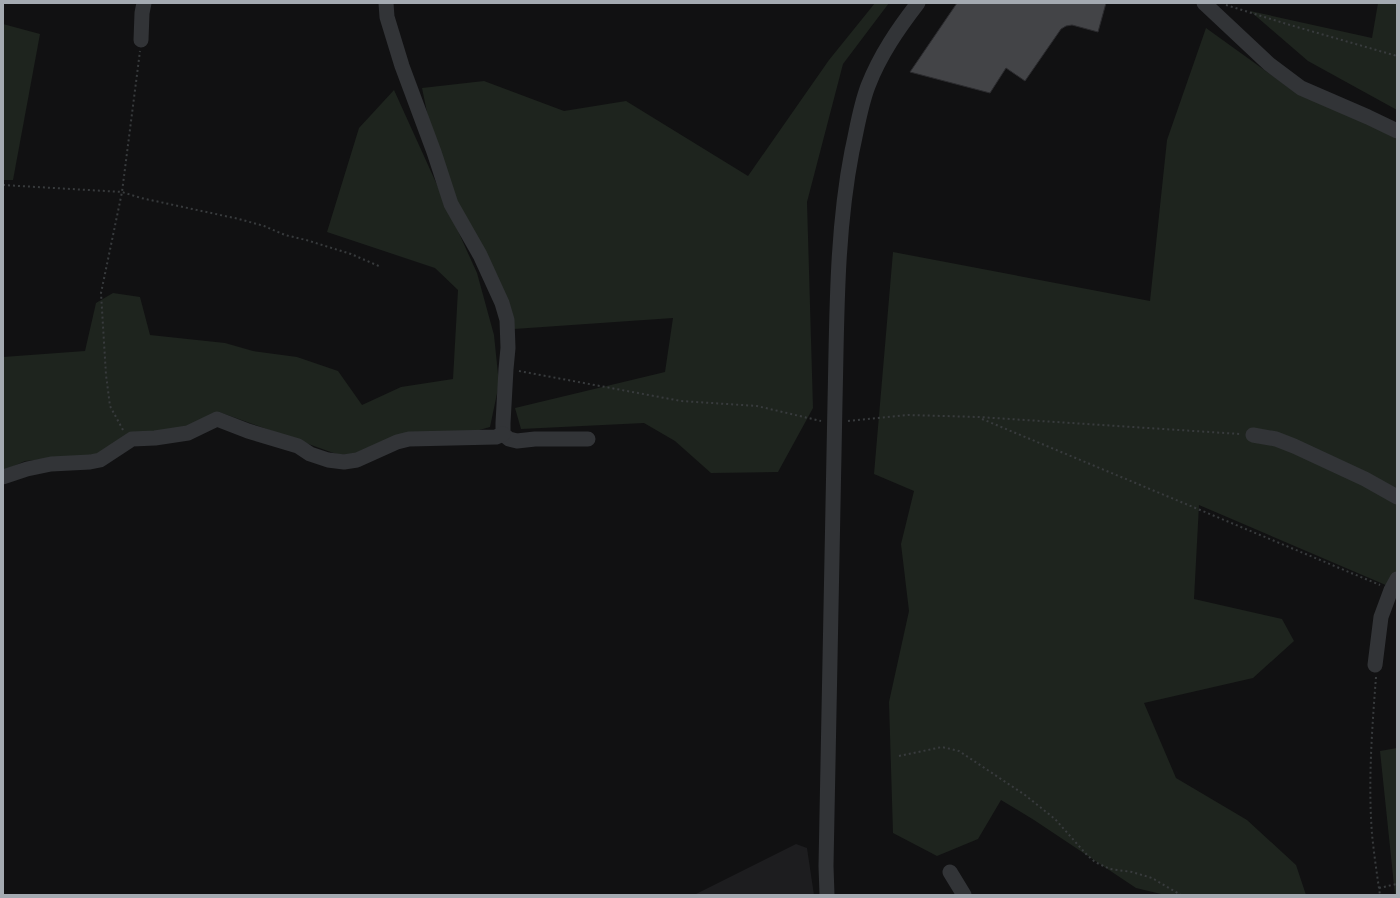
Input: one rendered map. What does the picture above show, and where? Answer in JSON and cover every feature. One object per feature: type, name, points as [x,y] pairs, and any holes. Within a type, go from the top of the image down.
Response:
[{"type":"street","points":[[141,40],[144,3]]},
{"type":"street","points":[[386,3],[387,17],[402,66],[434,152],[450,204],[480,255],[502,303],[507,320],[508,348],[502,423],[503,434],[509,439],[518,441],[535,439],[588,439]]},
{"type":"street","points":[[827,895],[826,866],[834,422],[837,306],[843,211],[858,120],[868,87],[881,57],[897,31],[918,3]]},
{"type":"street","points":[[1204,3],[1269,64],[1301,88],[1397,131]]},
{"type":"street","points":[[3,477],[27,468],[51,464],[100,460],[132,439],[155,438],[188,433],[217,419],[248,431],[298,446],[310,454],[328,460],[344,462],[357,460],[397,442],[409,439],[496,437],[503,434]]},
{"type":"street","points":[[1253,434],[1276,439],[1294,446],[1365,479],[1397,497]]},
{"type":"street","points":[[1375,665],[1381,617],[1394,584]]},
{"type":"street","points":[[950,872],[964,895]]},
{"type":"path","points":[[1219,3],[1397,56]]},
{"type":"path","points":[[117,448],[123,432],[110,406],[106,375],[101,293],[122,192],[141,40]]},
{"type":"path","points":[[3,185],[122,192],[141,198],[239,219],[264,226],[285,235],[351,254],[381,267]]},
{"type":"path","points":[[506,369],[681,401],[757,406],[818,421],[852,422],[908,415],[979,417],[1253,434]]},
{"type":"path","points":[[979,417],[1394,584]]},
{"type":"path","points":[[1375,665],[1376,678],[1374,697],[1371,800],[1372,834],[1380,895]]},
{"type":"path","points":[[899,756],[942,747],[959,752],[1025,795],[1055,819],[1087,855],[1102,866],[1110,869],[1141,874],[1161,883],[1181,895]]},
{"type":"path","points":[[1379,888],[1397,884]]},
{"type":"shaded area","points":[[875,3],[889,3],[843,64],[807,202],[813,408],[778,472],[711,473],[675,441],[644,423],[521,429],[515,408],[665,372],[673,318],[514,329],[454,197],[429,122],[422,88],[484,81],[564,111],[626,101],[748,176],[829,60]]},
{"type":"shaded area","points":[[1378,3],[1397,3],[1397,110],[1308,61],[1250,11],[1372,38]]},
{"type":"shaded area","points":[[3,24],[40,34],[13,180],[3,180]]},
{"type":"shaded area","points":[[1206,28],[1295,92],[1377,127],[1397,139],[1397,571],[1388,586],[1199,505],[1194,599],[1282,619],[1294,641],[1253,678],[1144,703],[1176,778],[1247,820],[1296,865],[1306,895],[1165,895],[1136,888],[1034,820],[1001,800],[978,839],[937,856],[893,833],[889,702],[909,611],[901,544],[914,491],[874,474],[893,252],[1150,301],[1167,140]]},
{"type":"shaded area","points":[[394,90],[477,273],[494,335],[499,384],[490,427],[465,434],[362,453],[339,455],[219,412],[185,427],[99,454],[25,461],[3,471],[3,357],[85,351],[96,303],[113,293],[140,297],[150,335],[225,343],[253,351],[297,357],[338,371],[362,405],[401,387],[453,379],[458,290],[435,268],[327,232],[359,128]]},
{"type":"shaded area","points":[[1397,748],[1397,895],[1395,895],[1380,751]]},
{"type":"shaded area","points":[[796,844],[807,848],[814,895],[694,895]]},
{"type":"building","points":[[957,3],[1106,3],[1098,32],[1072,25],[1066,26],[1061,29],[1025,81],[1006,68],[990,93],[910,72]]}]
